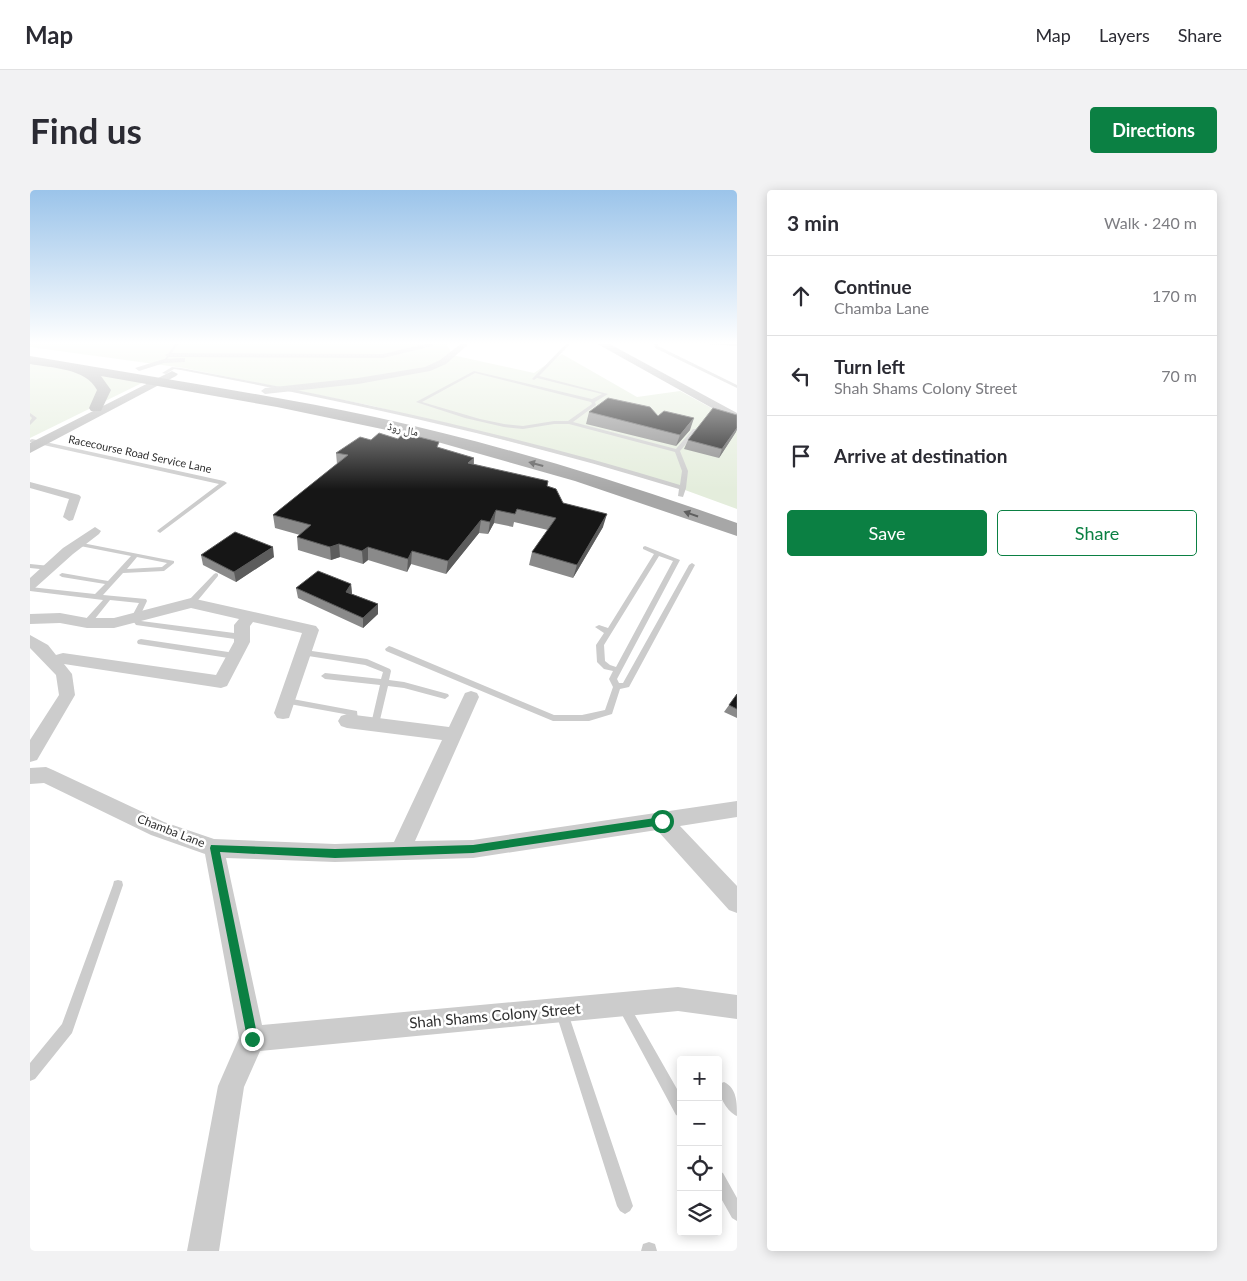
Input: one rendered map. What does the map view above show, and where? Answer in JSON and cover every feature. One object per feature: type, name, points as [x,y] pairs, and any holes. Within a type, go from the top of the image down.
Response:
[{"type":"main road","points":[[96,408],[103,392]]},
{"type":"main road","points":[[33,444],[128,392]]},
{"type":"main road","points":[[33,444],[138,392]]},
{"type":"main road","name":"مال روڈ","points":[[248,392],[422,433],[564,472],[737,530]]},
{"type":"main road","name":"مال روڈ","points":[[268,392],[446,428],[590,466],[682,492],[737,516]]},
{"type":"main road","points":[[689,392],[737,418]]},
{"type":"main road","points":[[700,392],[737,412]]},
{"type":"street","points":[[30,485],[75,497],[69,517]]},
{"type":"street","points":[[30,587],[77,544],[95,531]]},
{"type":"street","points":[[30,619],[60,618],[87,624],[114,623],[190,603],[312,630],[285,707]]},
{"type":"street","points":[[54,662],[63,658],[219,682],[223,680],[235,656],[242,637],[242,625],[250,616]]},
{"type":"street","points":[[30,640],[64,674],[67,695],[30,755]]},
{"type":"street","points":[[400,851],[470,697]]},
{"type":"street","points":[[350,721],[454,734]]},
{"type":"street","name":"Chamba Lane","points":[[30,776],[46,775],[158,829],[214,848],[335,853],[473,849],[737,809]]},
{"type":"street","points":[[662,821],[737,902]]},
{"type":"street","points":[[203,1251],[231,1086],[252,1039],[214,848]]},
{"type":"street","name":"Shah Shams Colony Street","points":[[252,1039],[678,999],[737,1007]]},
{"type":"lane","points":[[298,392],[489,432],[614,466],[682,492],[685,471],[677,452]]},
{"type":"lane","points":[[438,392],[418,402],[502,426],[518,428],[551,421],[569,423],[677,452]]},
{"type":"lane","points":[[555,392],[592,401],[606,394],[597,392]]},
{"type":"lane","points":[[569,423],[594,404],[592,401]]},
{"type":"lane","points":[[30,414],[35,418],[30,424]]},
{"type":"lane","points":[[677,452],[695,430]]},
{"type":"lane","name":"Racecourse Road Service Lane","points":[[33,444],[224,483],[160,531]]},
{"type":"lane","points":[[77,544],[172,562],[164,569],[121,571]]},
{"type":"lane","points":[[389,649],[553,718],[584,717],[609,712],[616,687],[613,680],[677,560],[645,548]]},
{"type":"lane","points":[[618,670],[607,667],[601,662],[599,656],[600,645],[657,554]]},
{"type":"lane","points":[[97,597],[136,555]]},
{"type":"lane","points":[[616,687],[626,685],[692,565]]},
{"type":"lane","points":[[30,566],[50,568]]},
{"type":"lane","points":[[62,575],[110,583]]},
{"type":"lane","points":[[190,603],[216,575]]},
{"type":"lane","points":[[30,587],[97,597],[143,601],[135,618],[139,623],[242,637]]},
{"type":"lane","points":[[87,624],[108,598]]},
{"type":"lane","points":[[599,627],[609,632]]},
{"type":"lane","points":[[141,642],[235,656]]},
{"type":"lane","points":[[304,653],[366,662],[387,671],[375,724]]},
{"type":"lane","points":[[325,676],[404,684],[446,696]]},
{"type":"lane","points":[[285,707],[354,713],[350,721]]},
{"type":"lane","points":[[30,1074],[67,1028],[118,885]]},
{"type":"lane","points":[[623,1004],[677,1103]]},
{"type":"lane","points":[[561,1010],[625,1206]]},
{"type":"lane","points":[[724,1089],[737,1110]]},
{"type":"lane","points":[[722,1185],[737,1213]]},
{"type":"green space","points":[[30,392],[125,392],[30,438]]},
{"type":"green space","points":[[301,392],[627,392],[637,397],[681,392],[737,422],[737,509],[685,490],[591,462],[373,406]]},
{"type":"building","points":[[608,398],[650,407],[658,416],[664,411],[694,418],[680,435],[589,412]]},
{"type":"building","points":[[713,408],[737,415],[737,428],[722,449],[688,440]]},
{"type":"building","points":[[379,433],[398,439],[403,433],[439,442],[437,447],[474,458],[468,463],[548,481],[547,486],[556,489],[563,503],[607,514],[577,565],[532,552],[556,518],[517,509],[515,514],[496,510],[490,522],[481,520],[448,561],[412,551],[408,559],[368,547],[362,551],[339,544],[330,547],[297,537],[311,525],[273,515],[348,455],[336,453],[360,437],[371,440]]},
{"type":"building","points":[[235,532],[273,547],[234,572],[201,555]]},
{"type":"building","points":[[318,571],[351,584],[346,592],[378,604],[363,618],[296,588]]},
{"type":"building","points":[[737,694],[737,709],[729,705]]},
{"type":"route","points":[[252,1039],[214,848],[335,853],[473,849],[662,821]]}]
